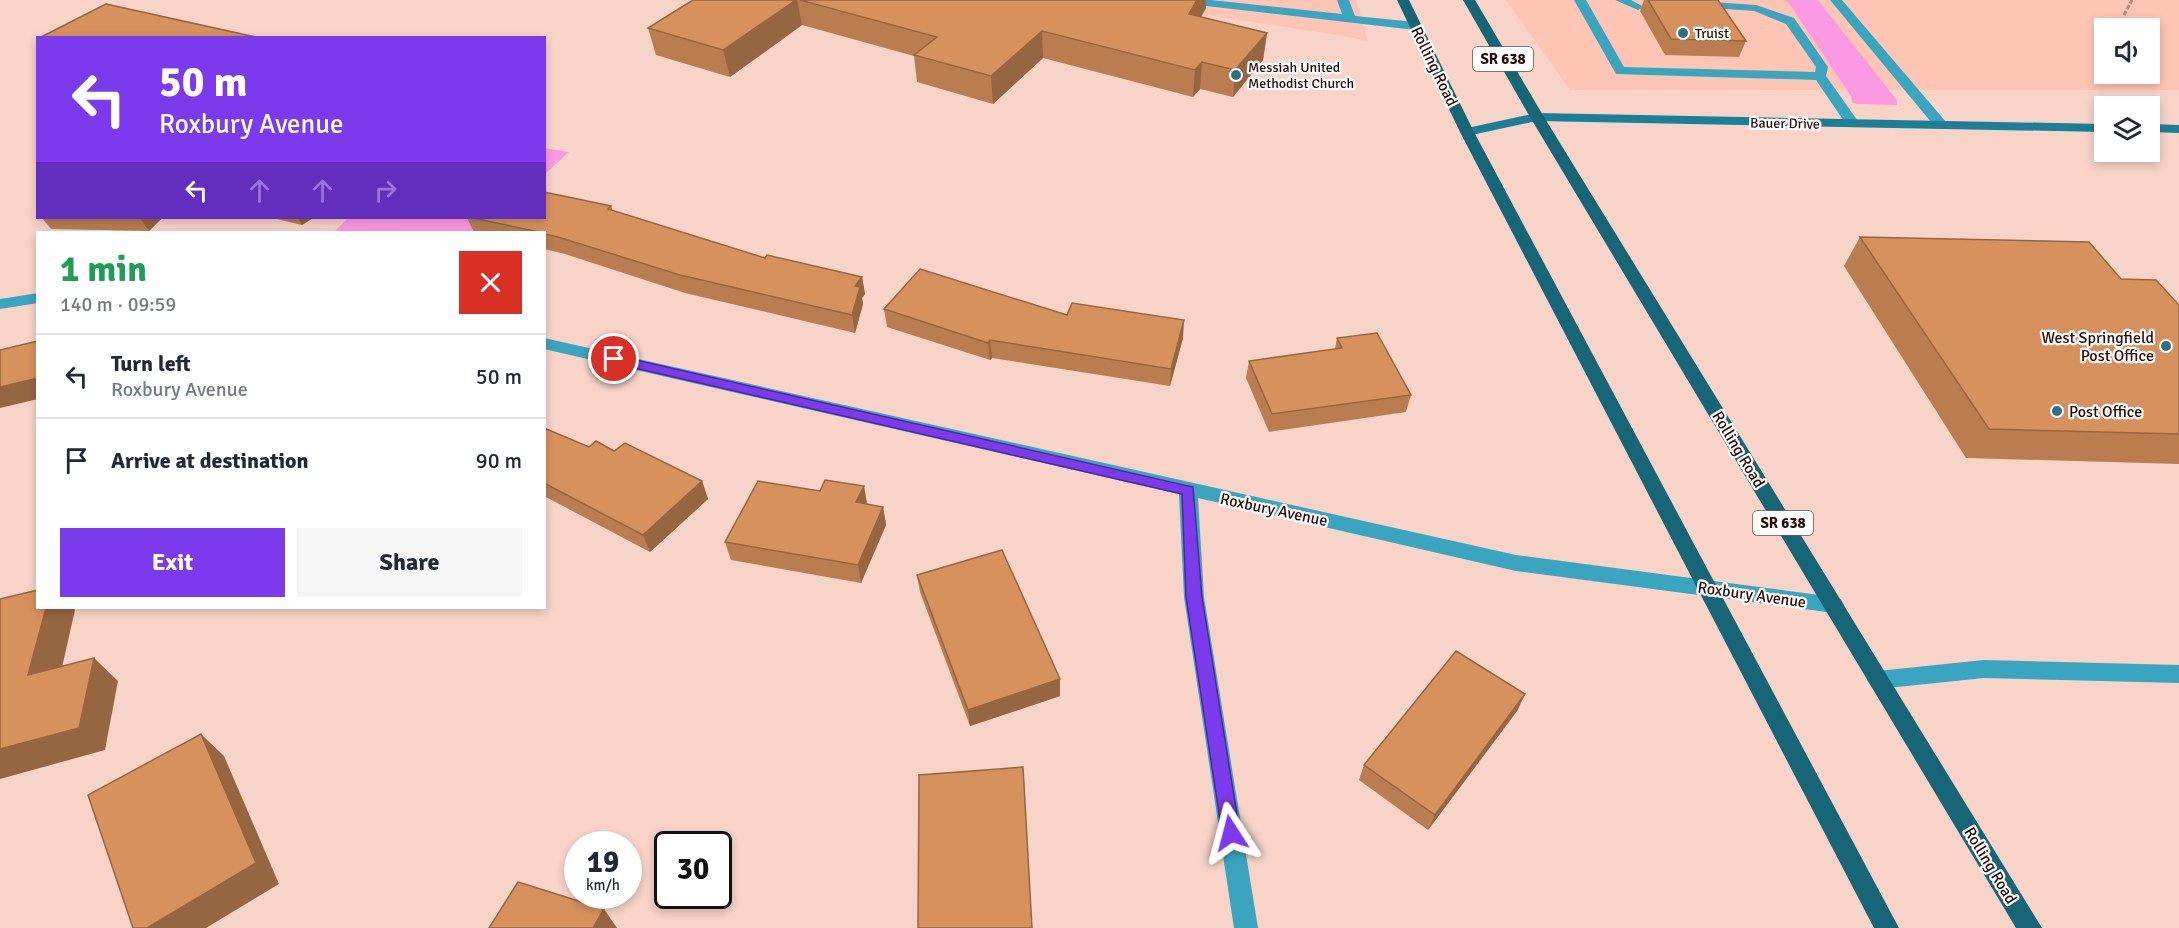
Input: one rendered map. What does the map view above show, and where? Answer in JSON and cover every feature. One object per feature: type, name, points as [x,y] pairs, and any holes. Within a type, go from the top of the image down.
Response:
[{"type":"main road","name":"Rolling Road","points":[[1403,0],[1467,132],[1887,928]]},
{"type":"main road","name":"Rolling Road","points":[[1469,0],[1537,117],[2030,928]]},
{"type":"street","points":[[1180,0],[1416,26]]},
{"type":"street","points":[[1343,0],[1350,19]]},
{"type":"street","points":[[1580,0],[1620,71],[1820,76]]},
{"type":"street","points":[[1621,0],[1633,3]]},
{"type":"street","points":[[1738,0],[1790,21],[1822,67],[1820,76],[1853,124]]},
{"type":"street","points":[[1836,0],[1941,125]]},
{"type":"street","points":[[1689,5],[1756,8]]},
{"type":"street","name":"Bauer Drive","points":[[1467,132],[1537,117],[2094,128]]},
{"type":"street","points":[[2160,129],[2179,129]]},
{"type":"street","points":[[0,304],[36,298]]},
{"type":"street","name":"Roxbury Avenue","points":[[546,343],[1516,563],[1834,605]]},
{"type":"street","points":[[1188,490],[1194,597],[1246,928]]},
{"type":"street","points":[[1878,680],[1984,669],[2179,674]]},
{"type":"path","points":[[2124,15],[2132,0]]},
{"type":"shaded area","points":[[1110,0],[1356,0],[1368,41],[1344,36]]},
{"type":"shaded area","points":[[1506,0],[2179,0],[2179,90],[1570,90]]},
{"type":"shaded area","points":[[1784,0],[1818,0],[1897,100],[1897,105],[1852,102],[1851,96],[1789,3]]},
{"type":"shaded area","points":[[546,148],[569,152],[546,173]]},
{"type":"shaded area","points":[[347,219],[495,219],[481,231],[335,231]]},
{"type":"building","points":[[693,0],[796,0],[723,50],[648,28]]},
{"type":"building","points":[[800,0],[1197,0],[1189,14],[1267,33],[1235,70],[1202,62],[1195,70],[1042,31],[991,76],[914,55],[937,37]]},
{"type":"building","points":[[1648,0],[1718,0],[1746,41],[1671,39]]},
{"type":"building","points":[[106,4],[251,36],[43,36]]},
{"type":"building","points":[[546,192],[611,206],[608,209],[765,258],[767,255],[862,277],[855,286],[860,287],[852,315],[680,275],[546,234],[546,231],[534,231],[478,219],[546,219]]},
{"type":"building","name":"Post Office","points":[[1860,237],[2089,242],[2121,279],[2156,280],[2179,305],[2179,434],[1989,429]]},
{"type":"building","points":[[920,269],[1067,315],[1072,303],[1184,320],[1171,369],[990,340],[988,343],[884,309]]},
{"type":"building","points":[[1377,333],[1411,395],[1272,414],[1249,361],[1342,348],[1337,338]]},
{"type":"building","points":[[36,341],[36,378],[0,387],[0,350]]},
{"type":"building","points":[[546,429],[589,447],[596,441],[614,451],[625,443],[702,481],[643,535],[546,484]]},
{"type":"building","points":[[825,480],[864,486],[856,502],[883,507],[858,565],[725,542],[758,481],[820,491]]},
{"type":"building","points":[[1002,550],[1060,679],[968,710],[917,575]]},
{"type":"building","points":[[36,590],[36,609],[46,609],[28,675],[94,658],[79,728],[0,749],[0,599]]},
{"type":"building","points":[[1456,651],[1525,694],[1435,815],[1364,765]]},
{"type":"building","points":[[201,734],[256,863],[147,928],[133,928],[88,795]]},
{"type":"building","points":[[1023,767],[1032,928],[918,928],[919,775]]},
{"type":"building","points":[[518,882],[564,896],[564,909],[604,909],[593,928],[489,928]]},
{"type":"place","name":"Truist","points":[[1683,33]]},
{"type":"place","name":"Messiah United Methodist Church","points":[[1236,75]]},
{"type":"place","name":"West Springfield Post Office","points":[[2166,346]]},
{"type":"place","name":"Post Office","points":[[2057,411]]},
{"type":"route","points":[[614,359],[1188,490],[1194,597],[1231,833]]}]
